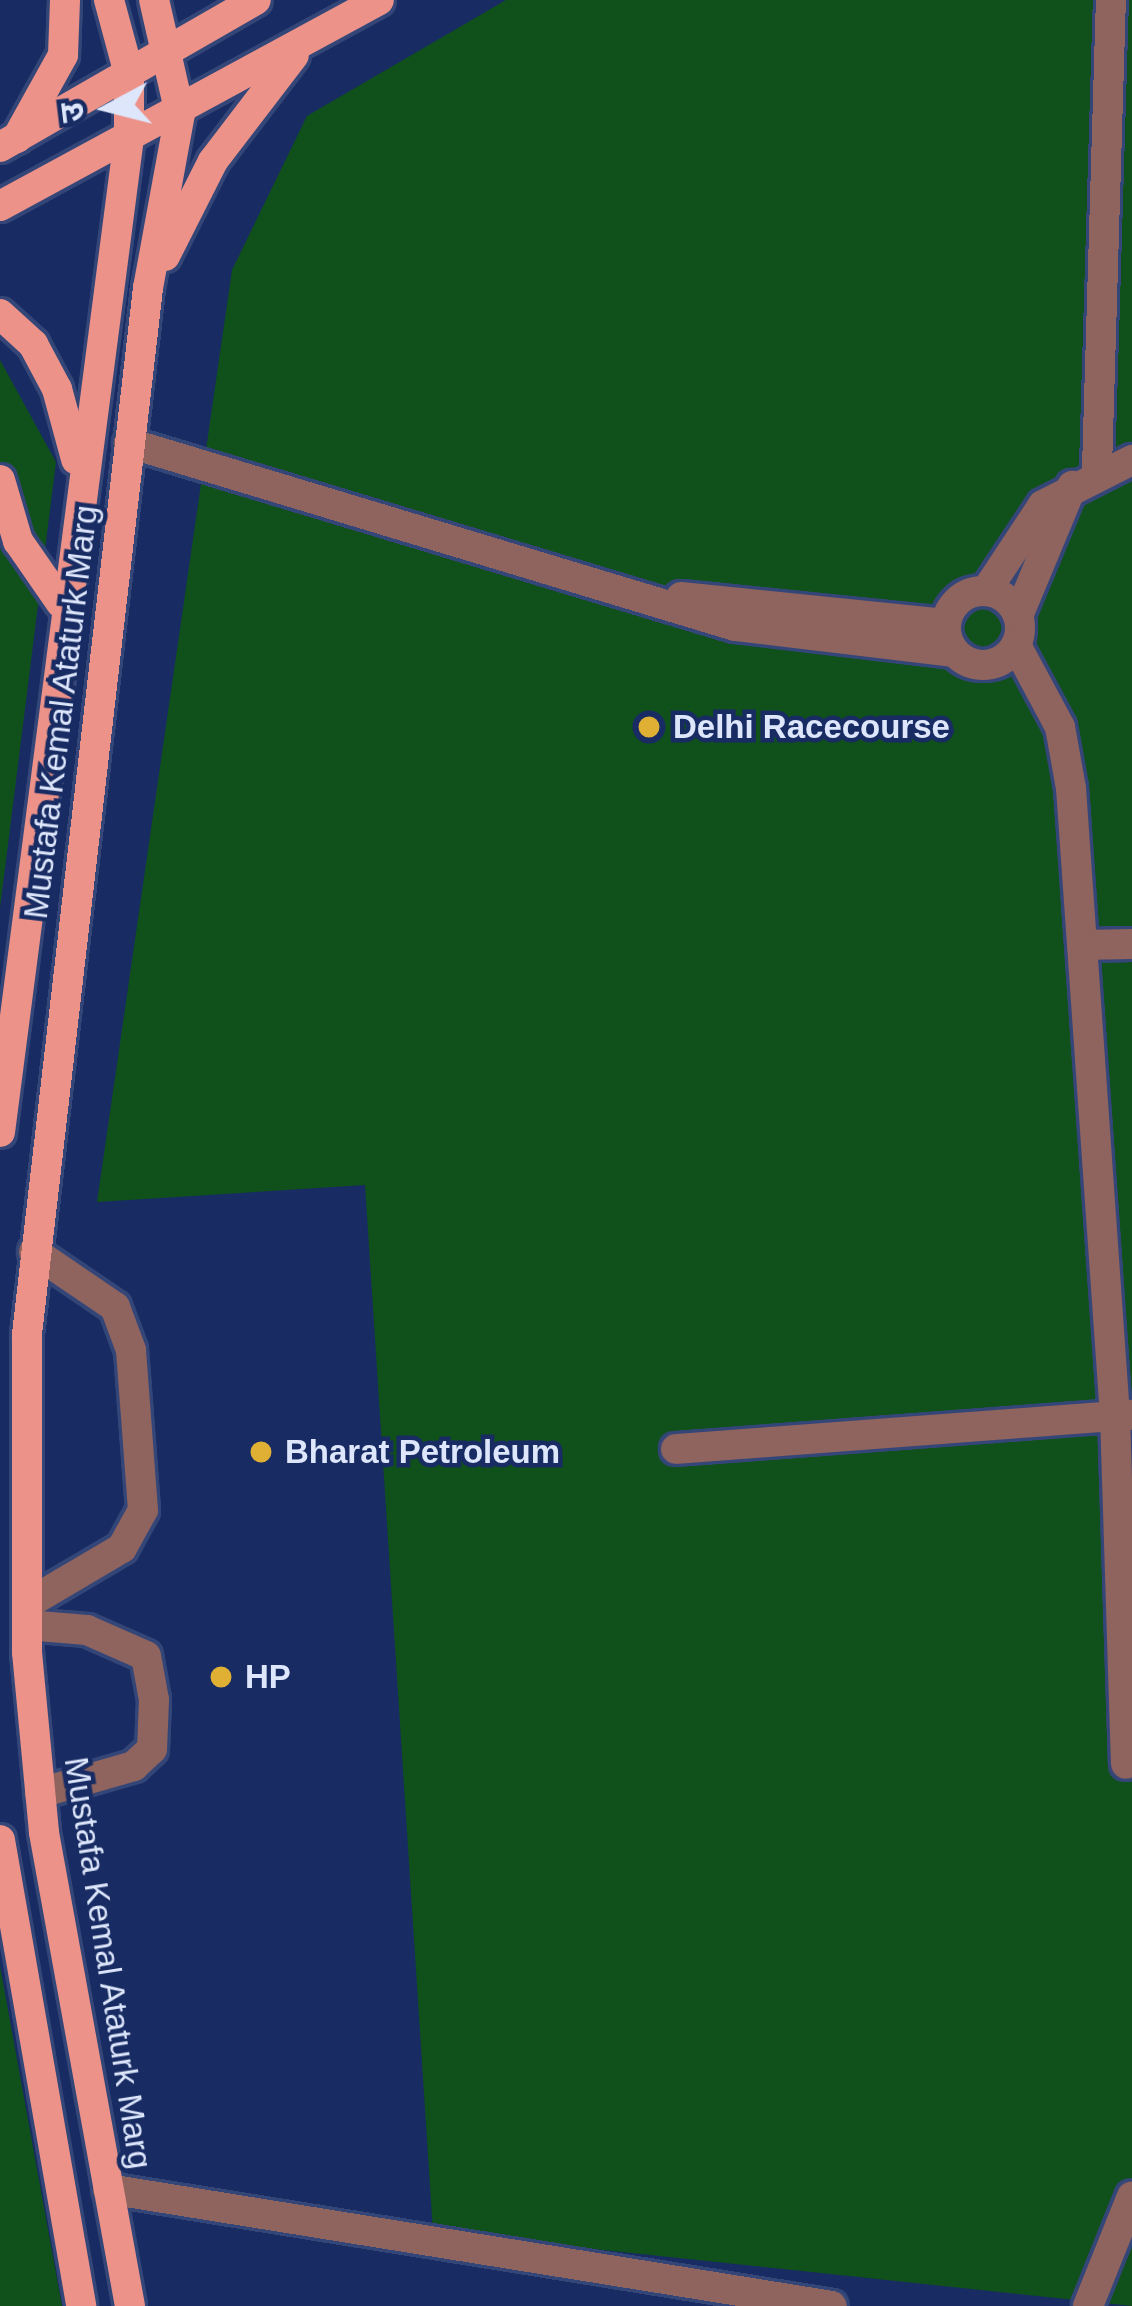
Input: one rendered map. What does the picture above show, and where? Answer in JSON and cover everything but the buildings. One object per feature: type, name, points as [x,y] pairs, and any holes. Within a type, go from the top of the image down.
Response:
[{"type":"main road","points":[[9,142],[63,55],[65,0]]},
{"type":"main road","name":"Mustafa Kemal Ataturk Marg","points":[[0,1132],[61,603],[129,138],[129,74],[109,0]]},
{"type":"main road","name":"Mustafa Kemal Ataturk Marg","points":[[130,2306],[40,1793],[27,1614],[34,1252],[148,287],[180,114],[154,0]]},
{"type":"main road","points":[[9,142],[170,56],[256,0]]},
{"type":"main road","points":[[0,206],[180,114],[379,0]]},
{"type":"main road","points":[[148,287],[213,161],[301,45]]},
{"type":"main road","points":[[0,314],[33,344],[57,389],[80,477]]},
{"type":"main road","points":[[0,480],[18,541],[61,603]]},
{"type":"main road","points":[[0,1840],[81,2306]]},
{"type":"lane","points":[[129,443],[657,596],[735,626],[950,638],[994,664],[1017,631],[1084,477],[1111,0]]},
{"type":"lane","points":[[950,638],[959,599],[986,591],[1043,505],[1084,477],[1132,460]]},
{"type":"lane","points":[[986,591],[1017,631],[1060,727],[1124,1415],[1126,1764]]},
{"type":"lane","points":[[1082,944],[1132,944]]},
{"type":"lane","points":[[27,1614],[122,1548],[143,1510],[130,1350],[115,1306],[34,1252]]},
{"type":"lane","points":[[676,1449],[1124,1415]]},
{"type":"lane","points":[[27,1614],[87,1630],[146,1656],[154,1700],[152,1749],[134,1766],[40,1793]]},
{"type":"lane","points":[[108,2189],[832,2306]]},
{"type":"lane","points":[[1088,2306],[1132,2196]]},
{"type":"green space","name":"Delhi Racecourse","points":[[506,0],[1132,0],[1132,2306],[433,2232],[365,1185],[97,1202],[232,270],[307,116]]},
{"type":"green space","points":[[0,360],[56,462],[0,908]]},
{"type":"green space","points":[[0,1966],[62,2306],[0,2306]]},
{"type":"place","name":"Delhi Racecourse","points":[[649,727]]},
{"type":"place","name":"Bharat Petroleum","points":[[261,1452]]},
{"type":"place","name":"HP","points":[[221,1677]]}]
